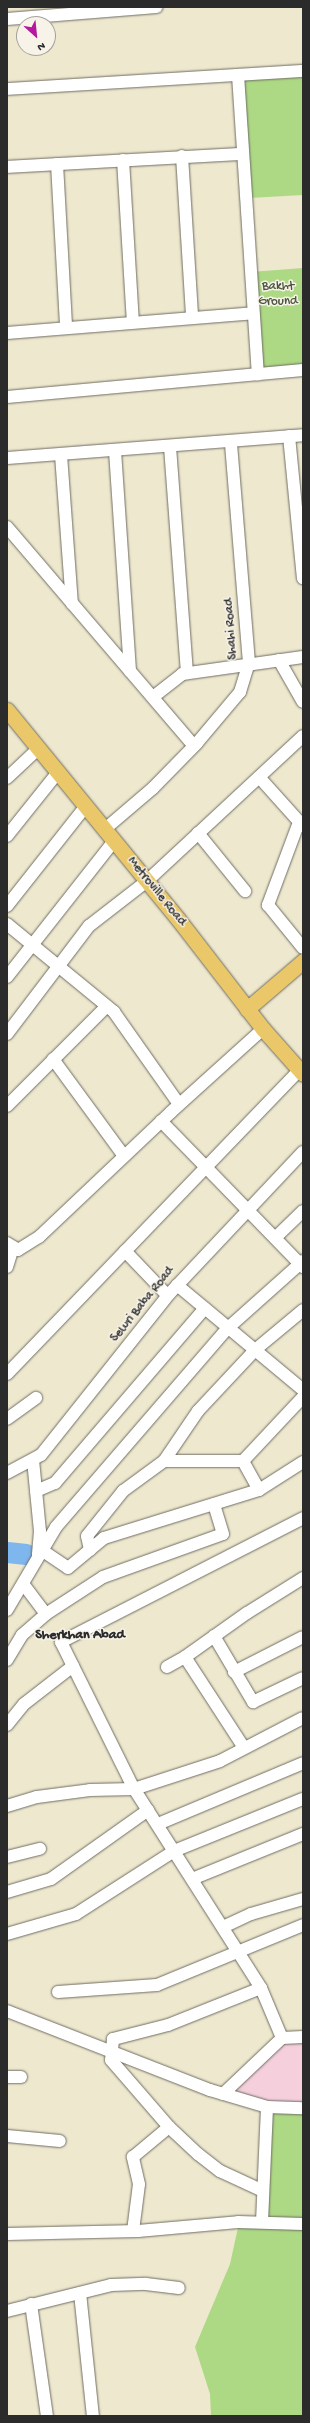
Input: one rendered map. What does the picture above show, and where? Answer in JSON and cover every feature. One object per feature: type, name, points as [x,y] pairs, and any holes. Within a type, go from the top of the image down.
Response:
[{"type":"main road","name":"Metroville Road","points":[[9,718],[39,748],[147,881],[263,1029],[301,1072]]},
{"type":"main road","points":[[247,1009],[303,961]]},
{"type":"street","points":[[11,15],[77,10],[157,7]]},
{"type":"street","points":[[7,89],[303,71]]},
{"type":"street","points":[[238,75],[258,374]]},
{"type":"street","points":[[7,167],[182,156],[243,154]]},
{"type":"street","points":[[182,156],[192,316]]},
{"type":"street","points":[[123,160],[133,322]]},
{"type":"street","points":[[57,164],[66,327]]},
{"type":"street","points":[[7,333],[192,316],[254,313]]},
{"type":"street","points":[[7,397],[303,370]]},
{"type":"street","points":[[7,458],[170,447],[303,435]]},
{"type":"street","points":[[289,436],[303,578]]},
{"type":"street","name":"Shahi Road","points":[[104,829],[154,788],[194,746],[240,692],[250,663],[231,442]]},
{"type":"street","points":[[170,447],[186,673]]},
{"type":"street","points":[[115,451],[130,671]]},
{"type":"street","points":[[61,455],[72,604]]},
{"type":"street","points":[[7,527],[194,746]]},
{"type":"street","points":[[152,697],[186,673],[250,663],[303,657]]},
{"type":"street","points":[[279,660],[303,702]]},
{"type":"street","points":[[7,1034],[89,926],[147,881],[303,736]]},
{"type":"street","points":[[7,778],[39,748]]},
{"type":"street","points":[[7,836],[58,772]]},
{"type":"street","points":[[259,777],[301,824],[268,905],[303,948]]},
{"type":"street","points":[[7,906],[86,806]]},
{"type":"street","points":[[198,833],[245,891]]},
{"type":"street","points":[[7,977],[114,841]]},
{"type":"street","points":[[7,924],[107,1006],[179,1104]]},
{"type":"street","points":[[9,1100],[107,1006]]},
{"type":"street","points":[[7,1267],[10,1245],[18,1250],[39,1237],[179,1104],[263,1029]]},
{"type":"street","points":[[53,1059],[124,1156]]},
{"type":"street","points":[[7,1374],[206,1167],[301,1072]]},
{"type":"street","points":[[7,1610],[24,1585],[56,1528],[228,1328],[302,1264],[246,1209],[161,1121]]},
{"type":"street","name":"Sewri Baba Road","points":[[7,1473],[41,1455],[167,1295],[246,1209],[303,1152]]},
{"type":"street","points":[[275,1238],[303,1211]]},
{"type":"street","points":[[125,1251],[167,1295]]},
{"type":"street","points":[[177,1284],[303,1390]]},
{"type":"street","points":[[36,1491],[55,1483],[205,1308]]},
{"type":"street","points":[[90,1550],[87,1536],[123,1491],[164,1461],[198,1412],[255,1350],[303,1310]]},
{"type":"street","points":[[164,1461],[243,1461],[303,1397]]},
{"type":"street","points":[[7,1419],[36,1398]]},
{"type":"street","points":[[33,1460],[40,1531],[40,1556]]},
{"type":"street","points":[[243,1461],[259,1490]]},
{"type":"street","points":[[40,1556],[68,1568],[104,1538],[259,1490],[303,1462]]},
{"type":"street","points":[[7,1660],[22,1635],[46,1614],[103,1577],[223,1534],[214,1504]]},
{"type":"street","points":[[282,2038],[261,1988],[158,1824],[134,1789],[61,1642],[303,1518]]},
{"type":"street","points":[[167,1667],[185,1657],[247,1612],[303,1578]]},
{"type":"street","points":[[24,1585],[46,1614]]},
{"type":"street","points":[[214,1636],[253,1702],[303,1678]]},
{"type":"street","points":[[234,1672],[303,1637]]},
{"type":"street","points":[[185,1657],[244,1748]]},
{"type":"street","points":[[7,1725],[24,1704],[73,1666]]},
{"type":"street","points":[[8,1805],[36,1797],[90,1790],[134,1789],[220,1761],[303,1718]]},
{"type":"street","points":[[158,1824],[303,1763]]},
{"type":"street","points":[[7,1934],[76,1914],[174,1851],[303,1799]]},
{"type":"street","points":[[7,1892],[51,1879],[148,1810]]},
{"type":"street","points":[[192,1879],[303,1834]]},
{"type":"street","points":[[7,1857],[40,1849]]},
{"type":"street","points":[[223,1927],[251,1914],[303,1899]]},
{"type":"street","points":[[58,1992],[157,1985],[238,1950],[303,1925]]},
{"type":"street","points":[[261,1988],[168,2025],[113,2038],[111,2060],[116,2068],[169,2127],[220,2171],[263,2191]]},
{"type":"street","points":[[7,2011],[223,2094],[267,2107],[303,2108]]},
{"type":"street","points":[[223,2094],[282,2038],[303,2037]]},
{"type":"street","points":[[7,2077],[21,2077]]},
{"type":"street","points":[[262,2222],[267,2107]]},
{"type":"street","points":[[133,2231],[138,2184],[133,2157],[169,2127]]},
{"type":"street","points":[[7,2136],[60,2141]]},
{"type":"street","points":[[7,2234],[133,2231],[262,2222],[303,2224]]},
{"type":"street","points":[[7,2311],[111,2285],[146,2284],[180,2288]]},
{"type":"street","points":[[80,2293],[93,2416]]},
{"type":"street","points":[[31,2304],[47,2416]]},
{"type":"shaded area","points":[[303,2037],[303,2108],[223,2094],[282,2038]]},
{"type":"green space","points":[[303,72],[303,195],[247,198],[238,75]]},
{"type":"green space","name":"Bakht Ground","points":[[303,268],[303,370],[259,374],[252,272]]},
{"type":"green space","points":[[269,2107],[303,2108],[303,2223],[263,2221]]},
{"type":"green space","points":[[239,2223],[303,2225],[303,2416],[211,2416],[210,2394],[195,2347],[230,2264]]},
{"type":"waterway","points":[[7,1552],[26,1554]]},
{"type":"district","name":"Sherkhan Abad","points":[[80,1636]]}]
